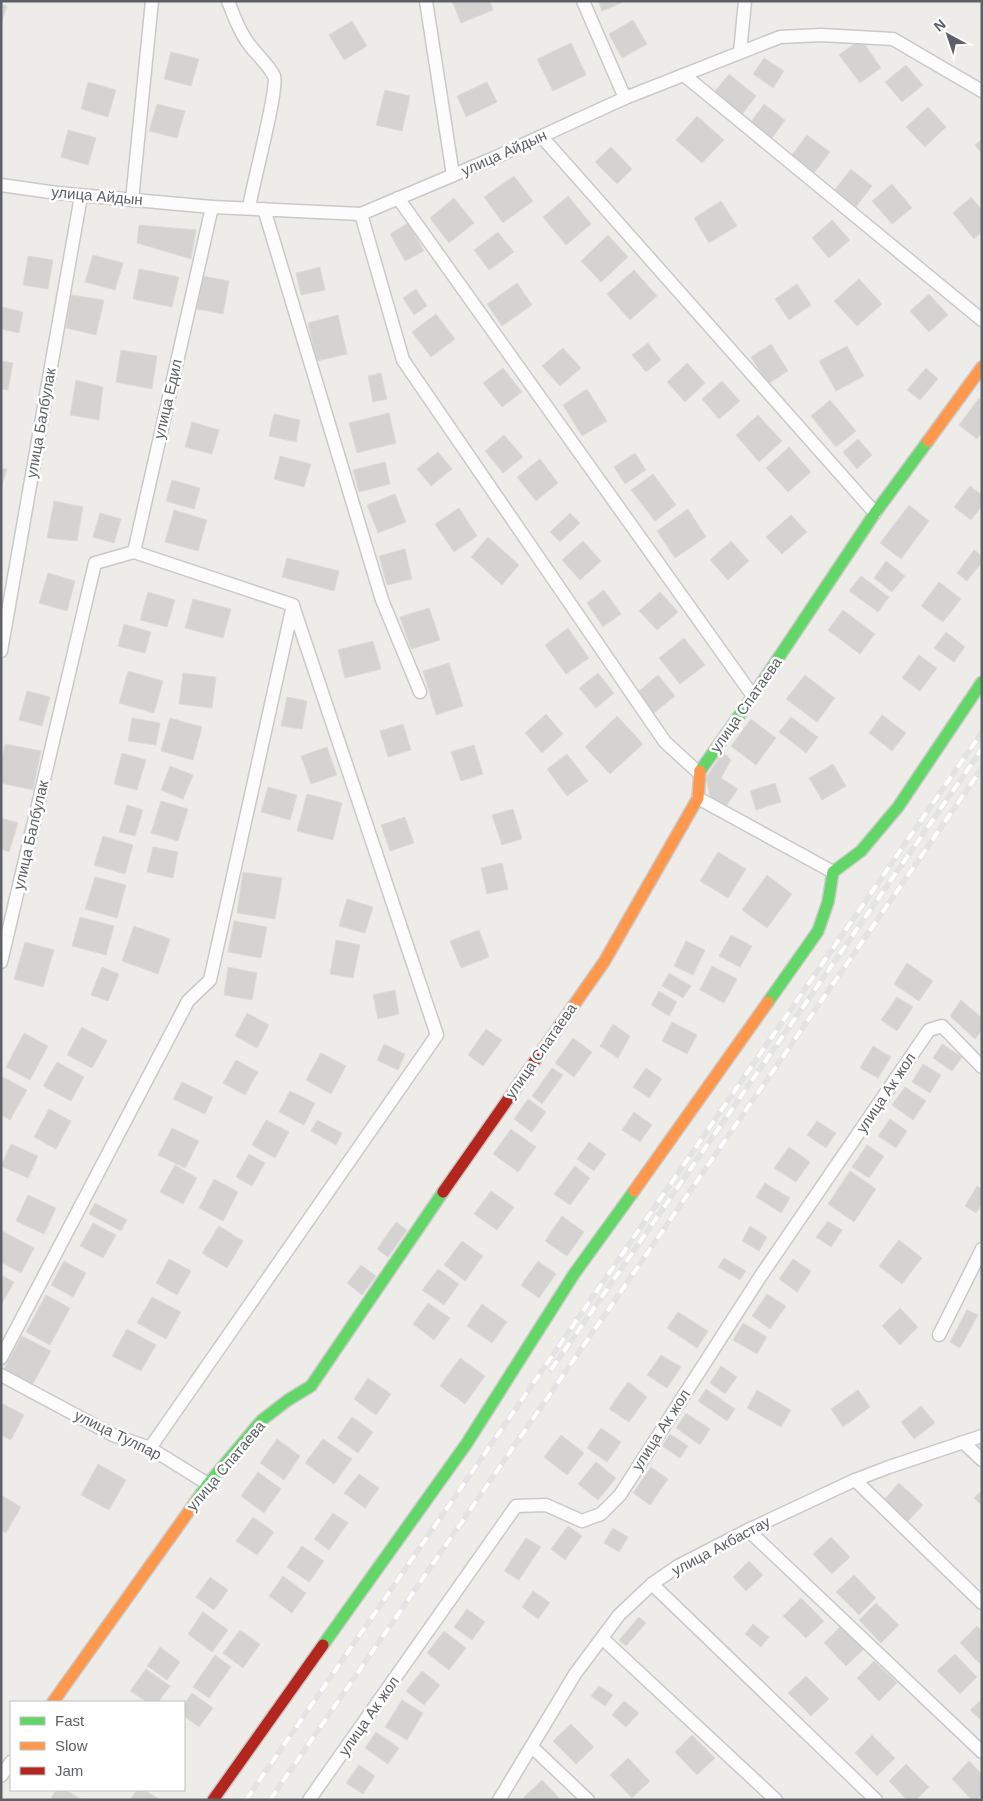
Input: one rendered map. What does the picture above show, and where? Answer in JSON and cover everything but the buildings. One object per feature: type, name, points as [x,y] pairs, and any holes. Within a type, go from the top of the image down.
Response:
[{"type":"street","points":[[132,200],[152,1]]},
{"type":"street","points":[[228,1],[246,40],[265,62],[275,78],[271,111],[251,191],[249,208]]},
{"type":"street","points":[[426,1],[454,175]]},
{"type":"street","points":[[583,1],[625,98]]},
{"type":"street","points":[[740,52],[745,1]]},
{"type":"street","name":"улица Айдын","points":[[1,185],[81,196],[212,207],[361,214],[542,137],[625,98],[780,36],[821,35],[893,39],[982,91]]},
{"type":"street","points":[[684,75],[982,320]]},
{"type":"street","points":[[542,137],[875,513]]},
{"type":"street","name":"улица Балбулак","points":[[1,651],[81,196]]},
{"type":"street","points":[[398,198],[753,696]]},
{"type":"street","name":"улица Едил","points":[[134,552],[212,207]]},
{"type":"street","points":[[264,209],[382,600],[420,692]]},
{"type":"street","points":[[361,214],[403,360],[665,742],[699,773]]},
{"type":"street","name":"улица Спатаева","points":[[54,1701],[208,1484],[262,1420],[288,1400],[311,1386],[479,1139],[604,962],[698,798],[699,773],[753,696],[875,513],[982,367]]},
{"type":"street","points":[[134,552],[292,605]]},
{"type":"street","name":"улица Балбулак","points":[[1,962],[94,563],[134,552]]},
{"type":"street","points":[[1,1358],[188,1001],[210,980],[292,605]]},
{"type":"street","points":[[150,1448],[437,1035],[292,605]]},
{"type":"street","points":[[213,1800],[467,1443],[574,1274],[697,1104],[818,931],[826,915],[831,894],[833,872],[860,851],[898,807],[982,682]]},
{"type":"street","points":[[698,798],[833,872]]},
{"type":"street","name":"улица Ак жол","points":[[310,1800],[516,1506],[546,1505],[582,1521],[601,1514],[620,1495],[760,1277],[929,1030],[942,1026],[982,1067]]},
{"type":"street","points":[[939,1334],[982,1249]]},
{"type":"street","name":"улица Тулпар","points":[[1,1375],[113,1435],[150,1448],[208,1484]]},
{"type":"street","name":"улица Акбастау","points":[[500,1800],[575,1674],[619,1615],[652,1584],[678,1566],[748,1530],[855,1480],[888,1466],[982,1436]]},
{"type":"street","points":[[963,1442],[982,1460]]},
{"type":"street","points":[[855,1480],[982,1603]]},
{"type":"street","points":[[748,1530],[982,1752]]},
{"type":"street","points":[[652,1584],[876,1800]]},
{"type":"street","points":[[602,1638],[776,1800]]},
{"type":"street","points":[[532,1747],[588,1800]]},
{"type":"street","points":[[1,1776],[10,1763]]},
{"type":"railway","points":[[246,1800],[982,732]]},
{"type":"railway","points":[[551,1370],[982,749]]},
{"type":"railway","points":[[270,1800],[982,768]]},
{"type":"traffic: fast","points":[[700,771],[753,696],[875,513],[928,441]]},
{"type":"traffic: fast","points":[[768,1002],[818,931],[828,902],[833,872],[861,851],[898,807],[982,682]]},
{"type":"traffic: fast","points":[[323,1645],[467,1443],[574,1274],[634,1191]]},
{"type":"traffic: fast","points":[[194,1504],[208,1484],[262,1420],[288,1400],[311,1386],[443,1192]]},
{"type":"traffic: slow","points":[[928,441],[982,367]]},
{"type":"traffic: slow","points":[[560,1025],[604,962],[698,798],[700,771]]},
{"type":"traffic: slow","points":[[634,1191],[768,1002]]},
{"type":"traffic: slow","points":[[54,1701],[194,1504]]},
{"type":"traffic: jam","points":[[443,1192],[560,1025]]},
{"type":"traffic: jam","points":[[213,1800],[323,1645]]}]
